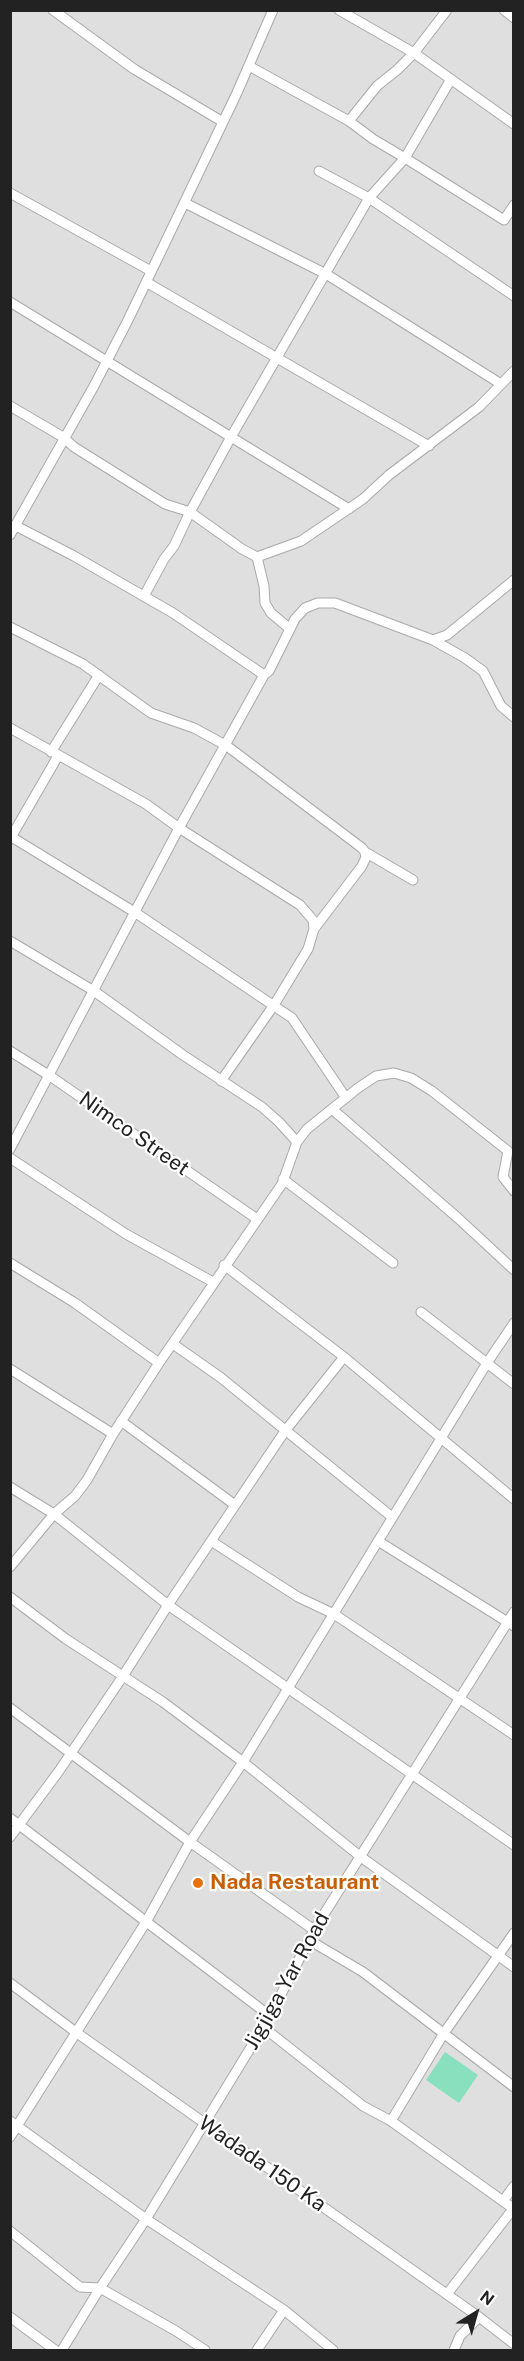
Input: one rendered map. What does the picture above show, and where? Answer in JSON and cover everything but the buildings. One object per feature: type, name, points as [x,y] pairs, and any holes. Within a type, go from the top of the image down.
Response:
[{"type":"street","points":[[53,10],[134,69],[223,122]]},
{"type":"street","points":[[264,675],[144,596],[12,531],[107,361],[185,203],[273,10]]},
{"type":"street","points":[[339,10],[414,52],[513,124]]},
{"type":"street","points":[[350,121],[377,86],[414,52],[447,10]]},
{"type":"street","points":[[504,10],[513,18]]},
{"type":"street","points":[[249,66],[350,121],[373,139],[513,226]]},
{"type":"street","points":[[144,596],[164,559],[174,546],[190,512],[276,357],[326,274],[343,238],[369,198],[405,158],[451,80]]},
{"type":"street","points":[[319,171],[369,198],[513,297]]},
{"type":"street","points":[[10,193],[151,272]]},
{"type":"street","points":[[185,203],[326,274],[501,384]]},
{"type":"street","points":[[504,220],[513,205]]},
{"type":"street","points":[[146,282],[429,446]]},
{"type":"street","points":[[10,302],[349,509]]},
{"type":"street","points":[[10,406],[165,504],[190,512],[242,549],[257,556],[302,541],[349,509],[389,475],[479,407],[513,371]]},
{"type":"street","points":[[257,556],[264,586],[265,603],[271,613],[290,629]]},
{"type":"street","points":[[433,640],[447,635],[513,580]]},
{"type":"street","points":[[10,1149],[179,828],[227,746],[264,675],[269,671],[290,629],[305,608],[318,603],[335,603],[433,640],[483,670],[501,706],[513,717]]},
{"type":"street","points":[[10,627],[99,675],[151,713],[194,728],[227,746],[365,852],[413,880]]},
{"type":"street","points":[[99,675],[54,754],[11,838],[136,913],[292,1018],[346,1098]]},
{"type":"street","points":[[10,728],[146,804],[179,828],[300,905],[313,920],[314,929]]},
{"type":"street","points":[[221,1081],[274,1005],[308,949],[314,929],[362,866],[366,857],[365,852]]},
{"type":"street","points":[[10,941],[94,991],[221,1081],[262,1107],[297,1142]]},
{"type":"street","name":"Nimco Street","points":[[10,1051],[50,1076],[257,1219]]},
{"type":"street","points":[[10,1568],[54,1514],[75,1496],[94,1469],[121,1421],[283,1179],[297,1142],[307,1129],[346,1098],[376,1076],[394,1073],[411,1078],[432,1091],[508,1151],[508,1161],[504,1167],[503,1177],[513,1191]]},
{"type":"street","points":[[332,1109],[459,1219],[513,1270]]},
{"type":"street","points":[[10,1158],[126,1234],[213,1282]]},
{"type":"street","points":[[283,1179],[393,1263]]},
{"type":"street","points":[[10,1263],[75,1303],[159,1363]]},
{"type":"street","points":[[224,1265],[344,1357],[513,1499]]},
{"type":"street","points":[[421,1312],[513,1384]]},
{"type":"street","points":[[10,2137],[14,2124],[77,2032],[146,1922],[190,1842],[243,1762],[513,1323]]},
{"type":"street","points":[[173,1344],[220,1377],[392,1517]]},
{"type":"street","points":[[10,1837],[72,1753],[285,1431],[344,1357]]},
{"type":"street","points":[[10,1370],[113,1434]]},
{"type":"street","points":[[121,1421],[235,1505]]},
{"type":"street","points":[[10,1487],[54,1514],[168,1605],[413,1773],[513,1845]]},
{"type":"street","points":[[211,1541],[298,1597],[334,1614],[513,1735]]},
{"type":"street","points":[[378,1541],[510,1625]]},
{"type":"street","points":[[10,1597],[66,1638],[163,1702],[243,1762],[361,1857],[513,1967]]},
{"type":"street","name":"Jigjiga Yar Road","points":[[62,2350],[146,2219],[270,2016],[314,1930],[460,1698],[510,1625],[513,1612]]},
{"type":"street","points":[[10,1708],[190,1842],[314,1930]]},
{"type":"street","points":[[10,1818],[270,2016]]},
{"type":"street","points":[[391,2121],[444,2033],[513,1933]]},
{"type":"street","points":[[309,1940],[363,1972],[513,2086]]},
{"type":"street","name":"Wadada 150 Ka","points":[[10,1983],[479,2316],[513,2344]]},
{"type":"street","points":[[262,2027],[363,2106],[391,2121],[513,2209],[447,2294]]},
{"type":"street","points":[[14,2124],[146,2219],[284,2310],[333,2350]]},
{"type":"street","points":[[503,2201],[513,2186]]},
{"type":"street","points":[[10,2231],[80,2288],[100,2288],[205,2350]]},
{"type":"street","points":[[257,2350],[284,2310]]},
{"type":"street","points":[[454,2350],[460,2336],[479,2316]]},
{"type":"street","points":[[10,2317],[55,2350]]},
{"type":"shaded area","points":[[11,11],[513,11],[513,2350],[11,2350]]},
{"type":"green space","points":[[445,2052],[478,2075],[459,2103],[426,2080]]},
{"type":"place","name":"Nada Restaurant","points":[[198,1883]]}]
